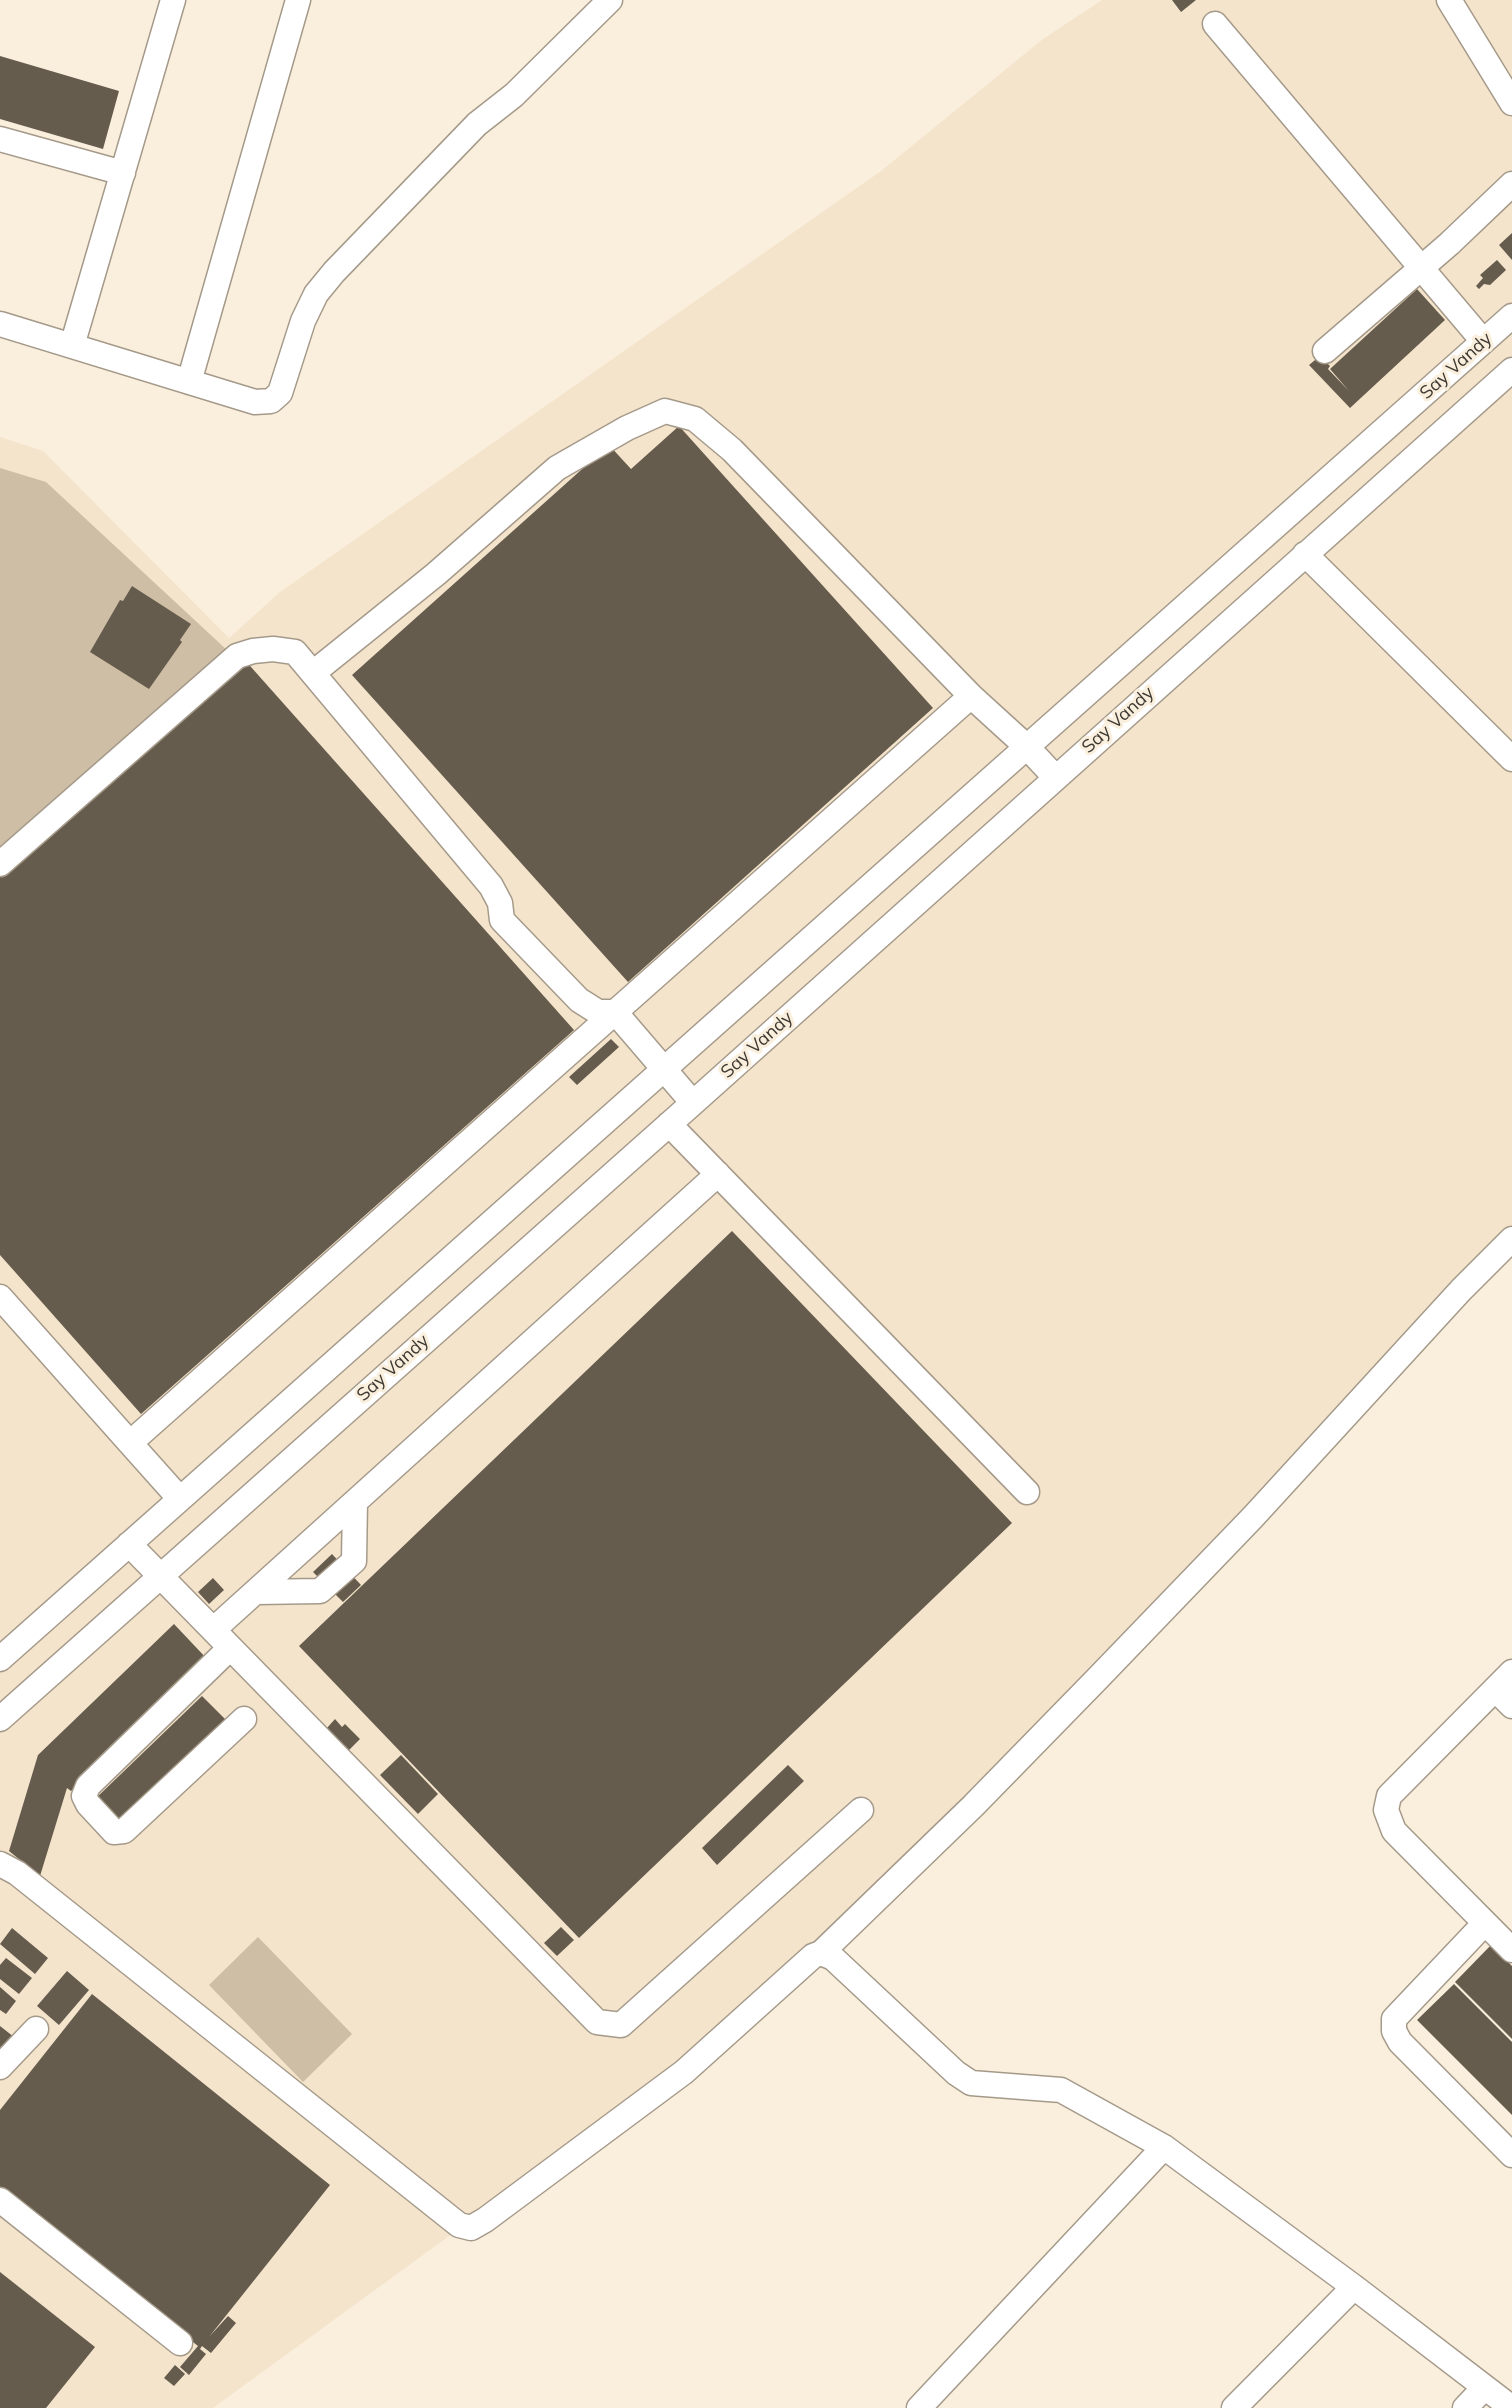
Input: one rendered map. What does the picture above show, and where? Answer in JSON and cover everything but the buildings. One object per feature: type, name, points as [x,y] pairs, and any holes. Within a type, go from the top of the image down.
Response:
[{"type":"street","points":[[72,346],[173,0]]},
{"type":"street","points":[[189,382],[298,0]]},
{"type":"street","points":[[0,324],[255,402],[271,401],[280,393],[303,321],[316,294],[334,272],[477,124],[514,95],[610,0]]},
{"type":"street","points":[[1449,0],[1512,104]]},
{"type":"street","points":[[1215,24],[1483,342]]},
{"type":"street","points":[[0,139],[123,173]]},
{"type":"street","points":[[1325,351],[1449,244],[1512,183]]},
{"type":"street","name":"Say Vandy","points":[[0,1659],[1512,316]]},
{"type":"street","name":"Say Vandy","points":[[0,1719],[1512,370]]},
{"type":"street","points":[[313,673],[436,574],[557,468],[627,428],[665,411],[695,419],[732,450],[971,696],[1027,747],[1055,777]]},
{"type":"street","points":[[1305,554],[1512,759]]},
{"type":"street","points":[[0,864],[237,656],[253,651],[273,649],[295,652],[491,886],[500,903],[502,920],[579,1000],[598,1011],[615,1012],[693,1103]]},
{"type":"street","points":[[130,1443],[971,696]]},
{"type":"street","points":[[669,1124],[1027,1492]]},
{"type":"street","points":[[213,1630],[718,1174]]},
{"type":"street","points":[[0,1864],[26,1881],[459,2224],[471,2228],[485,2220],[684,2072],[813,1956],[821,1953],[974,1805],[1098,1678],[1253,1517],[1461,1290],[1512,1239]]},
{"type":"street","points":[[0,1297],[180,1499]]},
{"type":"street","points":[[255,1592],[320,1591],[354,1561],[355,1502]]},
{"type":"street","points":[[129,1544],[597,2022],[621,2025],[861,1810]]},
{"type":"street","points":[[230,1648],[88,1786],[84,1796],[88,1804],[114,1832],[124,1831],[244,1719]]},
{"type":"street","points":[[1512,1672],[1389,1796],[1386,1810],[1394,1831],[1512,1950]]},
{"type":"street","points":[[1495,1689],[1512,1706]]},
{"type":"street","points":[[1485,1923],[1394,2019],[1394,2031],[1400,2042],[1512,2155]]},
{"type":"street","points":[[821,1953],[833,1958],[956,2073],[971,2084],[1061,2090],[1164,2147],[1354,2287],[1512,2408]]},
{"type":"street","points":[[0,2067],[36,2029]]},
{"type":"street","points":[[925,2406],[1164,2147]]},
{"type":"street","points":[[0,2200],[180,2343]]},
{"type":"street","points":[[1234,2408],[1354,2287]]},
{"type":"street","points":[[1465,2408],[1484,2388]]},
{"type":"shaded area","points":[[1102,0],[1512,0],[1512,1240],[809,1974],[213,2408],[0,2408],[0,437],[43,451],[229,638],[280,592],[881,171],[1043,39]]},
{"type":"shaded area","points":[[0,468],[46,482],[228,651],[0,853]]},
{"type":"shaded area","points":[[258,1937],[352,2034],[303,2082],[209,1985]]}]
